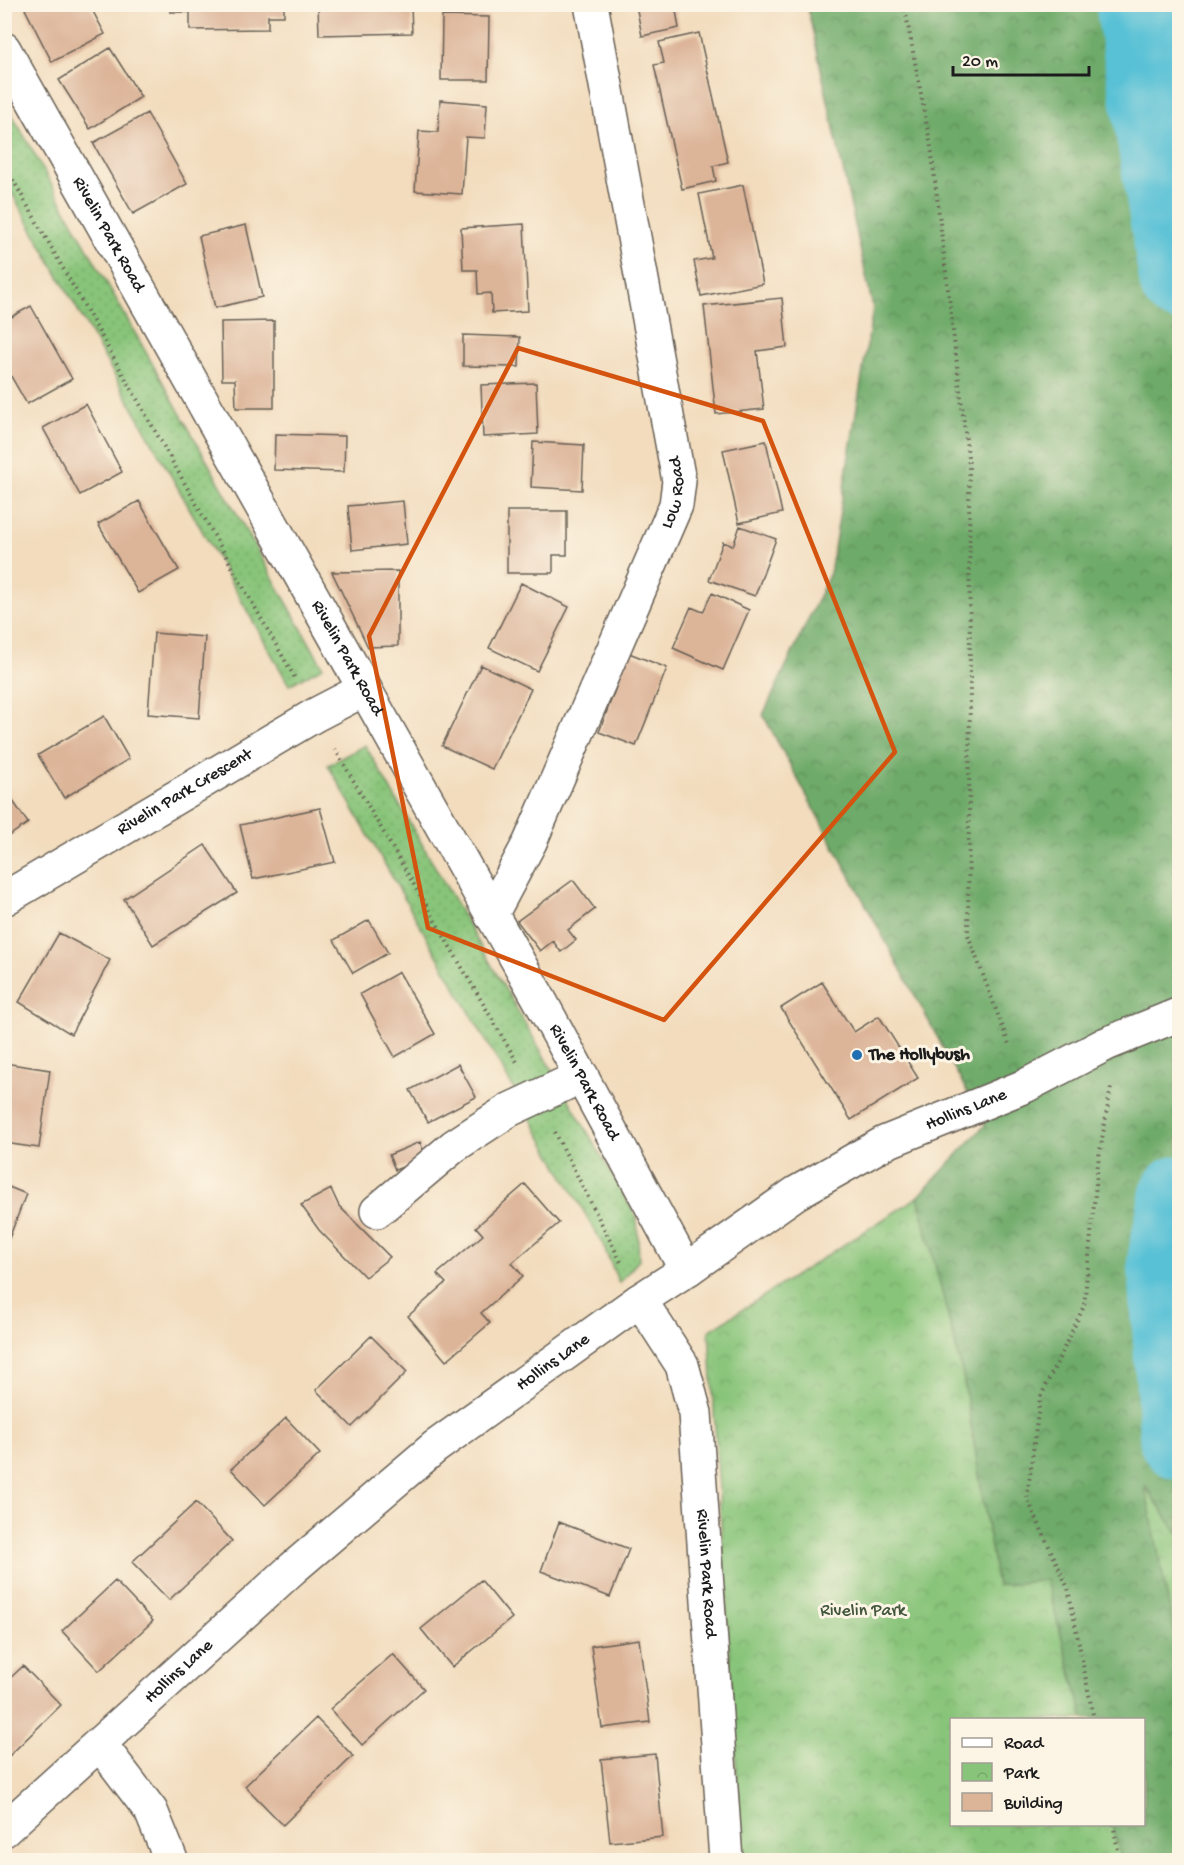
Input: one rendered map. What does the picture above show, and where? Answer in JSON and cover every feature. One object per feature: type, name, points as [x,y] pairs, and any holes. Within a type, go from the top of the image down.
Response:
[{"type":"street","name":"Low Road","points":[[492,915],[530,842],[672,516],[679,481],[591,4]]},
{"type":"street","name":"Rivelin Park Road","points":[[4,49],[365,688],[582,1076],[678,1255],[688,1269]]},
{"type":"street","name":"Rivelin Park Crescent","points":[[4,899],[315,715],[365,688]]},
{"type":"street","name":"Hollins Lane","points":[[4,1830],[293,1568],[435,1447],[640,1300],[796,1193],[884,1143],[1024,1086],[1106,1044],[1179,1014]]},
{"type":"street","points":[[377,1211],[454,1146],[509,1110],[582,1076]]},
{"type":"street","name":"Rivelin Park Road","points":[[640,1300],[682,1365],[695,1413],[726,1860]]},
{"type":"street","points":[[100,1744],[151,1811],[171,1860]]},
{"type":"path","points":[[904,4],[931,147],[969,465],[968,935],[1024,1086]]},
{"type":"path","points":[[1094,1718],[1068,1588],[1027,1498],[1040,1398],[1084,1306],[1098,1163],[1113,1078],[1106,1044]]},
{"type":"path","points":[[1113,1826],[1120,1860]]},
{"type":"highlighted area","points":[[518,348],[763,421],[895,752],[664,1020],[428,928],[369,636]]},
{"type":"green space","points":[[807,5],[1179,5],[1179,1536],[1146,1488],[1179,1655],[1179,1860],[1122,1860],[1112,1826],[1145,1826],[1145,1718],[1084,1718],[1046,1580],[997,1586],[963,1376],[918,1197],[985,1125],[763,715],[830,573],[873,308]]},
{"type":"green space","points":[[4,100],[323,667],[289,685],[5,181]]},
{"type":"green space","points":[[365,745],[637,1218],[639,1260],[619,1283],[603,1245],[328,765]]},
{"type":"green space","name":"Rivelin Park","points":[[918,1197],[963,1376],[997,1586],[1046,1580],[1084,1718],[950,1718],[950,1826],[1112,1826],[1122,1860],[742,1860],[709,1331]]},
{"type":"green space","points":[[1145,1486],[1179,1536],[1179,1656]]},
{"type":"building","points":[[33,4],[89,4],[105,34],[52,62],[25,9]]},
{"type":"building","points":[[170,4],[284,4],[284,16],[268,16],[268,29],[190,30],[190,12],[170,12]]},
{"type":"building","points":[[318,4],[411,4],[412,33],[319,35]]},
{"type":"building","points":[[636,5],[675,5],[679,28],[642,36]]},
{"type":"building","points":[[442,16],[489,17],[488,80],[441,80]]},
{"type":"building","points":[[699,33],[728,162],[713,166],[716,181],[682,189],[654,65],[664,63],[659,42]]},
{"type":"building","points":[[110,48],[141,97],[90,129],[59,80]]},
{"type":"building","points":[[440,100],[487,104],[485,138],[466,137],[462,194],[415,191],[419,131],[438,132]]},
{"type":"building","points":[[147,113],[187,184],[133,214],[93,143]]},
{"type":"building","points":[[743,185],[763,284],[701,296],[694,261],[712,258],[699,194]]},
{"type":"building","points":[[524,224],[528,311],[492,313],[491,293],[478,294],[477,270],[463,270],[461,228]]},
{"type":"building","points":[[246,225],[262,297],[215,308],[199,236]]},
{"type":"building","points":[[782,298],[787,347],[757,351],[764,409],[716,414],[704,306]]},
{"type":"building","points":[[31,306],[72,379],[27,404],[4,364],[4,321]]},
{"type":"building","points":[[274,321],[274,408],[236,408],[235,380],[222,380],[221,322]]},
{"type":"building","points":[[463,335],[520,337],[519,367],[463,366]]},
{"type":"building","points":[[536,383],[538,434],[483,437],[481,385]]},
{"type":"building","points":[[86,404],[122,472],[80,495],[43,428]]},
{"type":"building","points":[[275,434],[345,436],[344,472],[274,470]]},
{"type":"building","points":[[766,441],[782,513],[739,523],[723,450]]},
{"type":"building","points":[[533,442],[584,445],[582,490],[531,487]]},
{"type":"building","points":[[139,501],[179,570],[138,593],[98,524]]},
{"type":"building","points":[[403,501],[407,544],[352,550],[348,506]]},
{"type":"building","points":[[507,511],[567,511],[567,555],[553,555],[553,573],[507,573]]},
{"type":"building","points":[[740,526],[776,539],[755,596],[709,580],[723,542],[733,546]]},
{"type":"building","points":[[398,571],[398,646],[368,647],[332,572]]},
{"type":"building","points":[[521,583],[569,607],[537,671],[489,648]]},
{"type":"building","points":[[712,593],[749,610],[723,670],[673,648],[691,607],[703,612]]},
{"type":"building","points":[[154,633],[205,637],[199,718],[148,714]]},
{"type":"building","points":[[629,653],[667,668],[636,746],[599,732]]},
{"type":"building","points":[[481,665],[531,689],[492,769],[442,746]]},
{"type":"building","points":[[104,716],[129,759],[64,798],[38,755]]},
{"type":"building","points":[[4,788],[28,823],[4,839]]},
{"type":"building","points":[[320,808],[335,862],[253,879],[240,825]]},
{"type":"building","points":[[205,845],[237,893],[153,945],[124,899]]},
{"type":"building","points":[[573,880],[595,909],[568,930],[576,940],[561,952],[553,941],[540,951],[517,921]]},
{"type":"building","points":[[369,920],[388,953],[353,973],[334,940]]},
{"type":"building","points":[[59,933],[110,960],[71,1034],[19,1002]]},
{"type":"building","points":[[399,972],[435,1034],[395,1057],[360,994]]},
{"type":"building","name":"The Hollybush","points":[[822,982],[854,1032],[879,1016],[918,1078],[851,1120],[781,1008]]},
{"type":"building","points":[[4,1063],[50,1070],[39,1148],[4,1143]]},
{"type":"building","points":[[458,1064],[476,1097],[428,1122],[410,1090]]},
{"type":"building","points":[[420,1142],[426,1158],[395,1170],[389,1155]]},
{"type":"building","points":[[525,1184],[559,1223],[512,1263],[523,1276],[481,1313],[490,1323],[446,1361],[408,1316],[446,1283],[437,1274],[483,1235],[476,1227]]},
{"type":"building","points":[[4,1185],[26,1194],[5,1249],[4,1249]]},
{"type":"building","points":[[331,1189],[339,1206],[390,1257],[365,1277],[319,1230],[301,1205]]},
{"type":"building","points":[[371,1336],[407,1372],[352,1427],[316,1390]]},
{"type":"building","points":[[286,1418],[320,1454],[265,1505],[231,1469]]},
{"type":"building","points":[[196,1502],[232,1541],[169,1600],[132,1562]]},
{"type":"building","points":[[559,1522],[629,1549],[610,1597],[541,1571]]},
{"type":"building","points":[[481,1580],[512,1618],[452,1667],[421,1629]]},
{"type":"building","points":[[115,1581],[153,1621],[99,1671],[62,1631]]},
{"type":"building","points":[[639,1639],[650,1722],[602,1728],[591,1646]]},
{"type":"building","points":[[393,1654],[424,1689],[362,1745],[330,1709]]},
{"type":"building","points":[[23,1666],[61,1705],[7,1758],[4,1756],[4,1684]]},
{"type":"building","points":[[316,1718],[353,1756],[283,1825],[245,1786]]},
{"type":"building","points":[[655,1754],[663,1837],[610,1842],[601,1759]]},
{"type":"waterway","points":[[1136,4],[1180,281]]},
{"type":"waterway","points":[[1180,1196],[1168,1259],[1180,1439]]},
{"type":"place","name":"The Hollybush","points":[[857,1055]]}]
